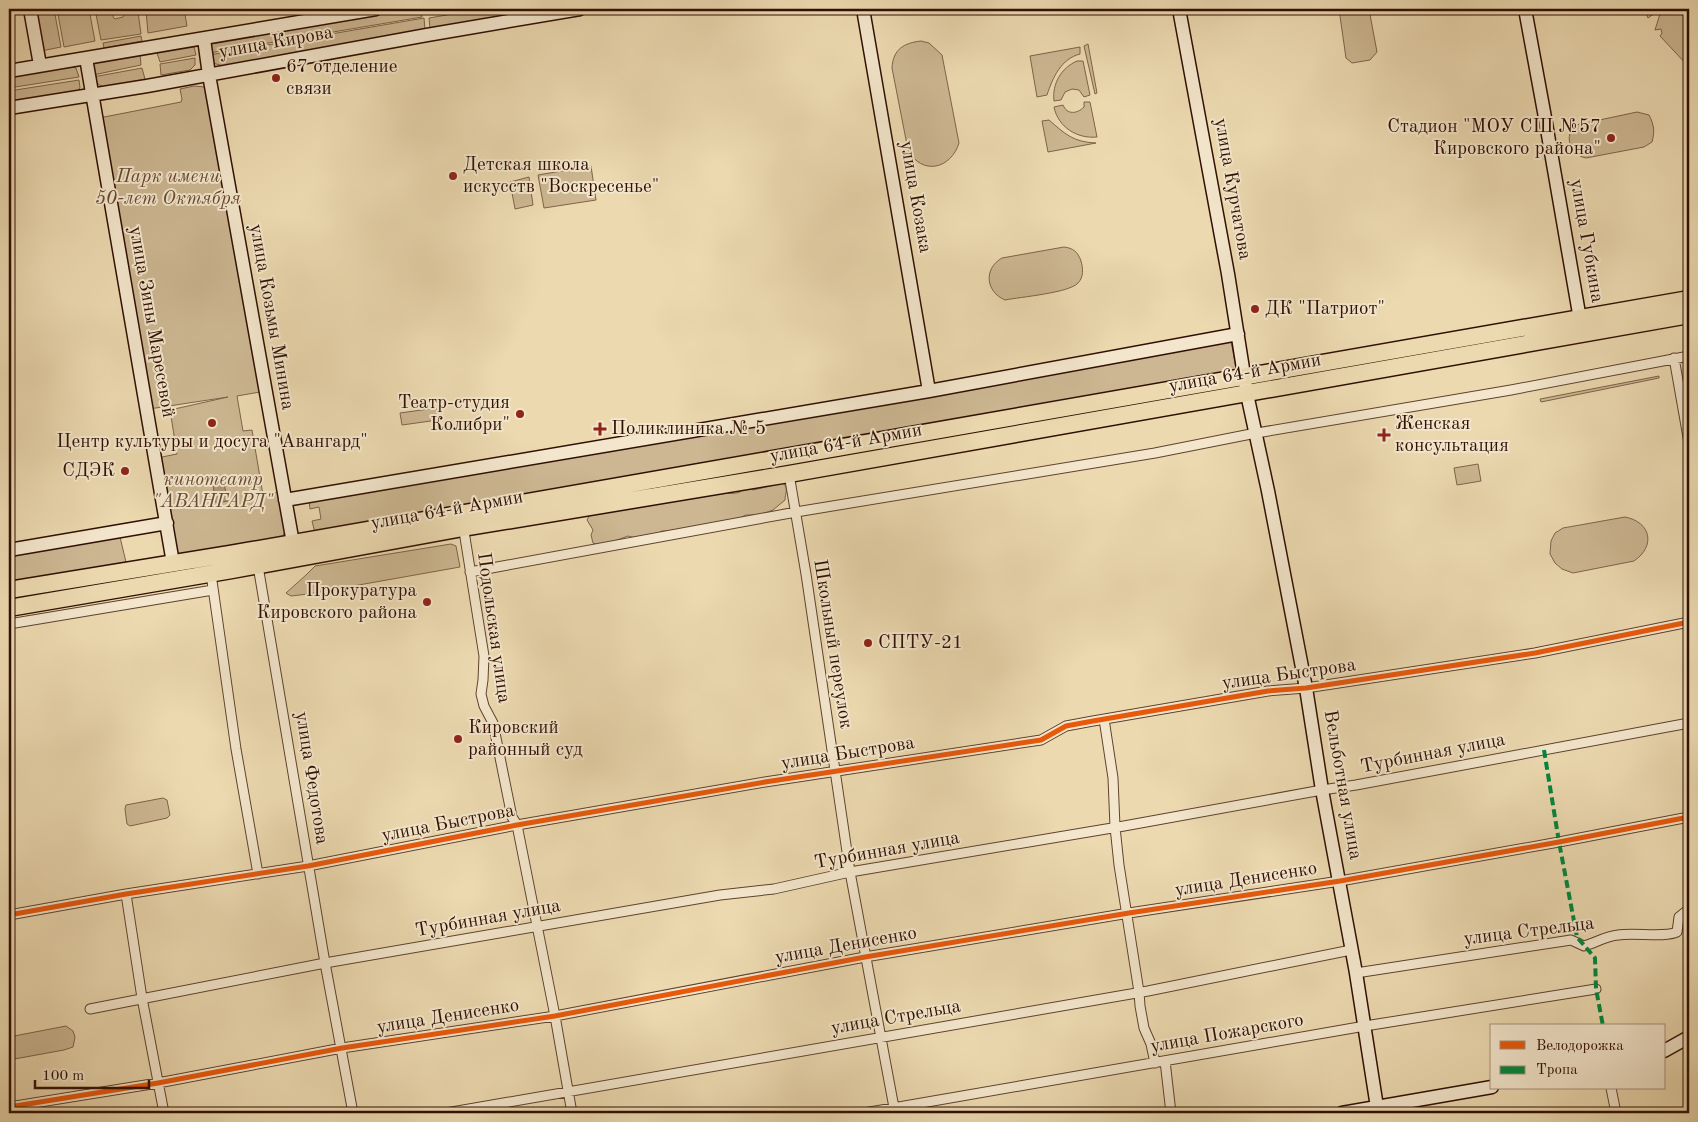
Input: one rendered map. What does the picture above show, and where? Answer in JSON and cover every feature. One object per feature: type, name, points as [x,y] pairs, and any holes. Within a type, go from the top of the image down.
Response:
[{"type":"highway","name":"улица 64-й Армии","points":[[9,590],[293,543],[462,520],[618,502],[789,474],[1247,394],[1581,326],[1689,299]]},
{"type":"highway","name":"улица 64-й Армии","points":[[9,608],[258,566],[616,486],[1244,377],[1581,326],[1689,315]]},
{"type":"highway","points":[[616,486],[618,502]]},
{"type":"street","points":[[30,9],[40,65]]},
{"type":"street","name":"улица Кирова","points":[[9,71],[376,9]]},
{"type":"street","name":"улица Кирова","points":[[9,108],[147,86],[427,34],[580,9]]},
{"type":"street","name":"улица Козака","points":[[863,9],[929,391]]},
{"type":"street","name":"улица Курчатова","points":[[1180,9],[1244,377]]},
{"type":"street","name":"улица Губкина","points":[[1525,9],[1581,326]]},
{"type":"street","name":"улица Козьмы Минина","points":[[204,39],[208,75],[293,543]]},
{"type":"street","name":"улица Зины Маресевой","points":[[86,58],[174,563]]},
{"type":"street","points":[[285,500],[929,391],[1238,334]]},
{"type":"street","points":[[470,572],[796,512],[1155,453],[1256,433],[1511,390],[1689,356]]},
{"type":"street","points":[[1674,358],[1689,443]]},
{"type":"street","name":"Вельботная улица","points":[[1244,377],[1306,688],[1322,790],[1365,1026],[1377,1110]]},
{"type":"street","name":"Школьный переулок","points":[[789,474],[850,872],[894,1110]]},
{"type":"street","name":"Подольская улица","points":[[462,520],[484,656],[481,694],[484,706],[493,723],[512,817],[517,825],[572,1113]]},
{"type":"street","points":[[9,550],[167,523]]},
{"type":"street","name":"улица Федотова","points":[[258,566],[308,866],[353,1113]]},
{"type":"street","points":[[211,574],[236,749],[258,874]]},
{"type":"street","points":[[9,624],[213,590]]},
{"type":"street","name":"улица Быстрова","points":[[9,915],[126,894],[308,866],[517,825],[835,771],[1041,740],[1066,726],[1104,719],[1268,691],[1306,688],[1535,653],[1689,622]]},
{"type":"street","points":[[1104,719],[1113,778],[1115,827],[1122,887],[1144,1028],[1151,1044],[1155,1063]]},
{"type":"street","name":"Турбинная улица","points":[[90,1008],[325,963],[538,928],[720,895],[774,889],[850,872],[1356,785],[1689,723]]},
{"type":"street","name":"улица Денисенко","points":[[9,1107],[158,1084],[342,1048],[555,1016],[865,957],[1340,881],[1559,842],[1689,816]]},
{"type":"street","points":[[126,894],[142,998],[164,1113]]},
{"type":"street","name":"улица Стрельца","points":[[1356,973],[1571,940],[1584,946],[1619,934],[1659,933],[1670,935],[1677,932],[1679,917],[1689,909]]},
{"type":"street","name":"улица Стрельца","points":[[446,1113],[1139,992],[1351,950]]},
{"type":"street","name":"улица Пожарского","points":[[864,1113],[894,1110],[1365,1026],[1596,989]]},
{"type":"street","points":[[1666,1050],[1689,1037]]},
{"type":"street","points":[[1165,1061],[1171,1113]]},
{"type":"street","points":[[1342,1113],[1377,1110],[1490,1087]]},
{"type":"street","points":[[1611,1090],[1616,1113]]},
{"type":"green space","points":[[34,9],[54,9],[61,47],[41,51]]},
{"type":"green space","points":[[57,9],[89,9],[95,41],[64,47]]},
{"type":"green space","points":[[95,9],[113,9],[113,17],[115,19],[123,17],[125,14],[138,12],[141,34],[101,40]]},
{"type":"green space","points":[[158,9],[160,12],[164,12],[168,9],[184,9],[187,26],[148,33],[146,11]]},
{"type":"green space","points":[[397,9],[421,9],[422,17],[209,53],[210,45],[215,40]]},
{"type":"green space","points":[[482,9],[548,9],[430,28],[429,18]]},
{"type":"green space","points":[[1339,9],[1369,9],[1377,52],[1370,60],[1352,63],[1346,58]]},
{"type":"green space","points":[[1646,9],[1689,9],[1689,67],[1660,36],[1662,33],[1661,29],[1655,30],[1660,14],[1655,13],[1648,18]]},
{"type":"green space","points":[[424,18],[425,30],[223,66],[213,63],[209,55]]},
{"type":"green space","points":[[141,36],[142,41],[104,48],[103,43]]},
{"type":"green space","points":[[921,41],[929,43],[942,55],[959,143],[950,159],[936,166],[921,164],[908,150],[892,68],[895,56],[900,48],[909,43]]},
{"type":"green space","points":[[1088,44],[1097,93],[1095,94],[1084,46]]},
{"type":"green space","points":[[189,45],[194,47],[196,55],[160,62],[156,50]]},
{"type":"green space","points":[[1080,47],[1080,54],[1073,56],[1063,64],[1052,82],[1047,95],[1037,97],[1030,56]]},
{"type":"green space","points":[[140,54],[141,65],[93,75],[93,65],[96,62]]},
{"type":"green space","points":[[195,58],[195,65],[190,70],[161,75],[160,64]]},
{"type":"green space","points":[[1077,61],[1083,61],[1090,95],[1084,97],[1079,90],[1072,89],[1065,92],[1061,100],[1054,101],[1054,89],[1059,77],[1066,68]]},
{"type":"green space","points":[[71,66],[76,68],[79,77],[9,88],[9,76]]},
{"type":"green space","points":[[142,68],[145,79],[104,88],[94,81],[93,77]]},
{"type":"green space","points":[[79,80],[80,88],[75,93],[9,105],[9,91]]},
{"type":"green space","name":"Парк имени 50-лет Октября","points":[[194,86],[205,87],[260,392],[237,396],[243,431],[252,430],[263,495],[279,492],[286,530],[282,537],[181,555],[177,553],[157,458],[177,454],[170,410],[228,397],[149,409],[99,118],[181,102],[180,89]]},
{"type":"green space","points":[[1084,102],[1090,102],[1097,137],[1076,134],[1064,126],[1056,114],[1054,107],[1063,105],[1067,111],[1075,112],[1084,107]]},
{"type":"green space","name":"Стадион \"МОУ СШ №57 Кировского района\"","points":[[1637,112],[1649,115],[1653,125],[1652,142],[1644,147],[1586,158],[1580,156],[1572,149],[1569,139],[1572,129],[1576,125]]},
{"type":"green space","points":[[1049,120],[1075,139],[1096,143],[1048,152],[1042,121]]},
{"type":"green space","points":[[591,166],[596,200],[544,208],[538,175]]},
{"type":"green space","points":[[529,177],[533,205],[515,209],[510,182]]},
{"type":"green space","points":[[1064,247],[1075,251],[1082,264],[1081,278],[1078,283],[1055,292],[1005,300],[994,292],[989,280],[990,274],[992,268],[1002,258]]},
{"type":"green space","points":[[1231,341],[1237,373],[315,533],[312,521],[321,519],[319,507],[310,509],[309,501]]},
{"type":"green space","points":[[1659,376],[1659,378],[1541,402],[1540,399]]},
{"type":"green space","points":[[1234,385],[1236,389],[639,494],[638,489]]},
{"type":"green space","points":[[436,408],[438,420],[402,425],[400,413]]},
{"type":"green space","points":[[1478,464],[1481,481],[1457,485],[1454,468]]},
{"type":"green space","points":[[783,483],[786,489],[785,500],[773,510],[759,515],[746,515],[735,520],[686,528],[681,531],[662,531],[653,536],[636,538],[628,536],[598,545],[593,543],[591,535],[593,530],[587,520],[590,514],[723,492],[736,493],[747,487],[753,490]]},
{"type":"green space","points":[[1625,517],[1640,524],[1648,535],[1646,548],[1634,561],[1573,573],[1562,569],[1555,563],[1550,554],[1551,541],[1555,533],[1563,528]]},
{"type":"green space","points":[[120,537],[126,562],[9,583],[9,555]]},
{"type":"green space","points":[[451,544],[456,546],[460,567],[308,594],[291,596],[286,593],[315,566]]},
{"type":"green space","points":[[163,798],[167,800],[170,815],[167,818],[130,826],[127,824],[126,805]]},
{"type":"green space","points":[[66,1026],[73,1031],[75,1037],[73,1047],[9,1060],[9,1037]]},
{"type":"shaded area","points":[[224,484],[228,501],[216,503],[213,486]]},
{"type":"marked path","points":[[1544,750],[1577,937],[1595,958],[1596,989],[1603,1024]]},
{"type":"cycle path","points":[[9,915],[126,894],[308,866],[517,825],[765,782],[1041,740],[1066,726],[1093,721],[1268,691],[1306,688],[1535,653],[1689,622]]},
{"type":"cycle path","points":[[9,1107],[158,1083],[342,1048],[555,1016],[865,957],[1129,913],[1340,881],[1689,817]]},
{"type":"place","name":"67 отделение связи","points":[[276,78]]},
{"type":"place","name":"Стадион \"МОУ СШ №57 Кировского района\"","points":[[1611,138]]},
{"type":"place","name":"Детская школа искусств \"Воскресенье\"","points":[[453,176]]},
{"type":"place","name":"ДК \"Патриот\"","points":[[1255,309]]},
{"type":"place","name":"Театр-студия Колибри\"","points":[[520,414]]},
{"type":"place","name":"Центр культуры и досуга \"Авангард\"","points":[[212,423]]},
{"type":"place","name":"Поликлиника № 5","points":[[600,429]]},
{"type":"place","name":"Женская консультация","points":[[1384,435]]},
{"type":"place","name":"СДЭК","points":[[125,471]]},
{"type":"place","name":"Прокуратура Кировского района","points":[[427,602]]},
{"type":"place","name":"СПТУ-21","points":[[868,643]]},
{"type":"place","name":"Кировский районный суд","points":[[458,739]]},
{"type":"park label","name":"кинотеатр \"АВАНГАРД\"","points":[[213,491]]}]
